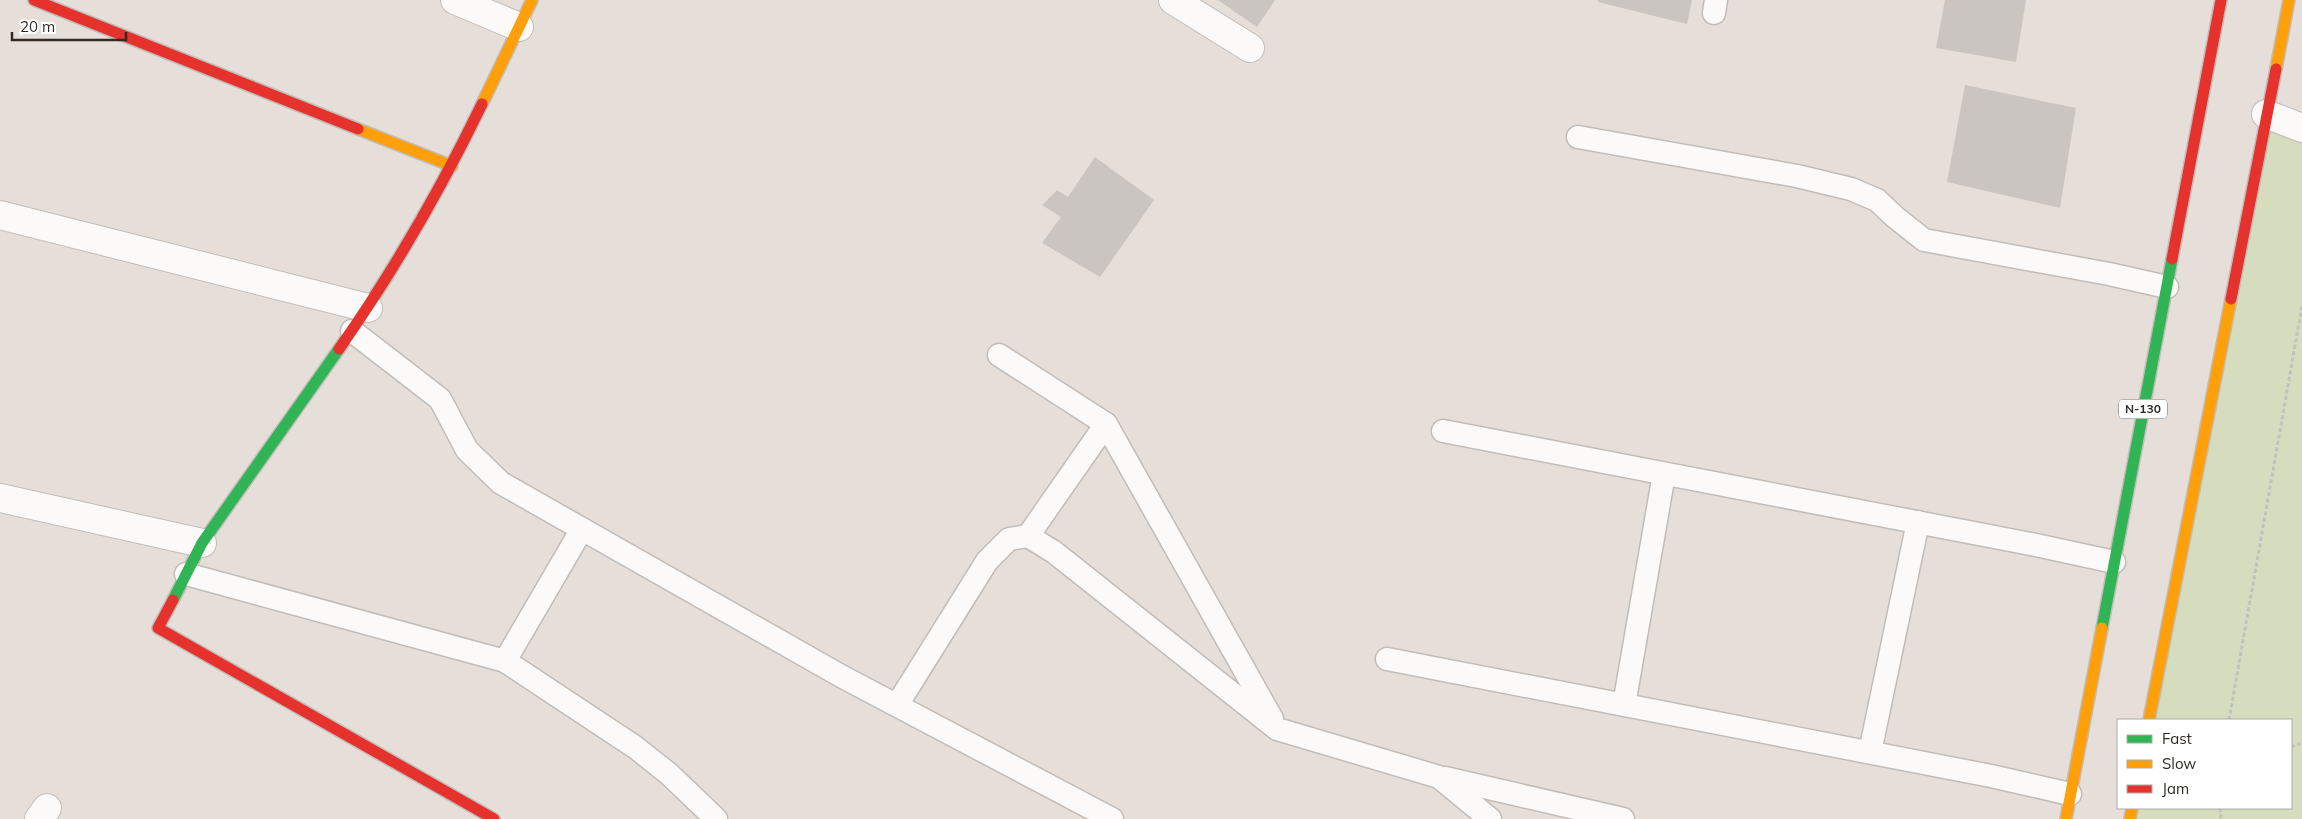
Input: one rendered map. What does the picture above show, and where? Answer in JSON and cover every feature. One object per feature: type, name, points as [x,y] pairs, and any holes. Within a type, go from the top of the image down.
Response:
[{"type":"main road","points":[[34,0],[452,166]]},
{"type":"main road","points":[[494,819],[158,628],[202,543],[368,308],[452,166],[532,0]]},
{"type":"main road","name":"N-130","points":[[2066,819],[2222,0]]},
{"type":"main road","points":[[2149,719],[2289,0]]},
{"type":"street","points":[[455,0],[519,27]]},
{"type":"street","points":[[1172,0],[1250,48]]},
{"type":"street","points":[[2266,114],[2302,128]]},
{"type":"street","points":[[0,215],[368,308]]},
{"type":"street","points":[[0,498],[202,543]]},
{"type":"lane","points":[[1578,136],[1797,176],[1851,189],[1878,200],[1895,217],[1924,240],[2109,274],[2167,287]]},
{"type":"lane","points":[[352,331],[440,399],[467,450],[501,483],[897,705],[1112,819]]},
{"type":"lane","points":[[999,355],[1106,424],[1277,729]]},
{"type":"lane","points":[[1028,536],[1106,424]]},
{"type":"lane","points":[[1443,431],[1918,522],[2114,562]]},
{"type":"lane","points":[[1624,705],[1664,474]]},
{"type":"lane","points":[[1870,752],[1918,522]]},
{"type":"lane","points":[[505,661],[582,529]]},
{"type":"lane","points":[[897,705],[987,560],[1009,539],[1028,536],[1054,552],[1277,729],[1439,777],[1623,819]]},
{"type":"lane","points":[[186,574],[505,661],[635,747],[669,774],[716,819]]},
{"type":"lane","points":[[1387,660],[1870,752],[2070,794]]},
{"type":"lane","points":[[1439,777],[1490,819]]},
{"type":"path","points":[[2229,719],[2302,306]]},
{"type":"green space","points":[[2266,114],[2302,127],[2302,819],[2131,819],[2133,809],[2292,809],[2292,719],[2150,719]]},
{"type":"building","points":[[1218,0],[1275,0],[1257,27]]},
{"type":"building","points":[[1598,0],[1692,0],[1687,24],[1598,2]]},
{"type":"building","points":[[1945,0],[2026,0],[2016,62],[1936,48]]},
{"type":"building","points":[[1965,85],[2076,108],[2060,208],[1947,182]]},
{"type":"building","points":[[1095,157],[1154,200],[1100,277],[1042,243],[1061,217],[1042,205],[1057,190],[1068,197]]},
{"type":"traffic: fast","points":[[2102,628],[2172,259]]},
{"type":"traffic: fast","points":[[173,600],[202,543],[339,349]]},
{"type":"traffic: slow","points":[[482,104],[532,0]]},
{"type":"traffic: slow","points":[[2276,69],[2289,0]]},
{"type":"traffic: slow","points":[[358,129],[452,166]]},
{"type":"traffic: slow","points":[[2149,719],[2231,299]]},
{"type":"traffic: slow","points":[[2066,819],[2102,628]]},
{"type":"traffic: slow","points":[[2130,819],[2132,809]]},
{"type":"traffic: jam","points":[[34,0],[358,129]]},
{"type":"traffic: jam","points":[[2172,259],[2221,0]]},
{"type":"traffic: jam","points":[[2231,299],[2276,69]]},
{"type":"traffic: jam","points":[[339,349],[415,230],[482,104]]},
{"type":"traffic: jam","points":[[173,600],[158,628],[494,819]]}]
